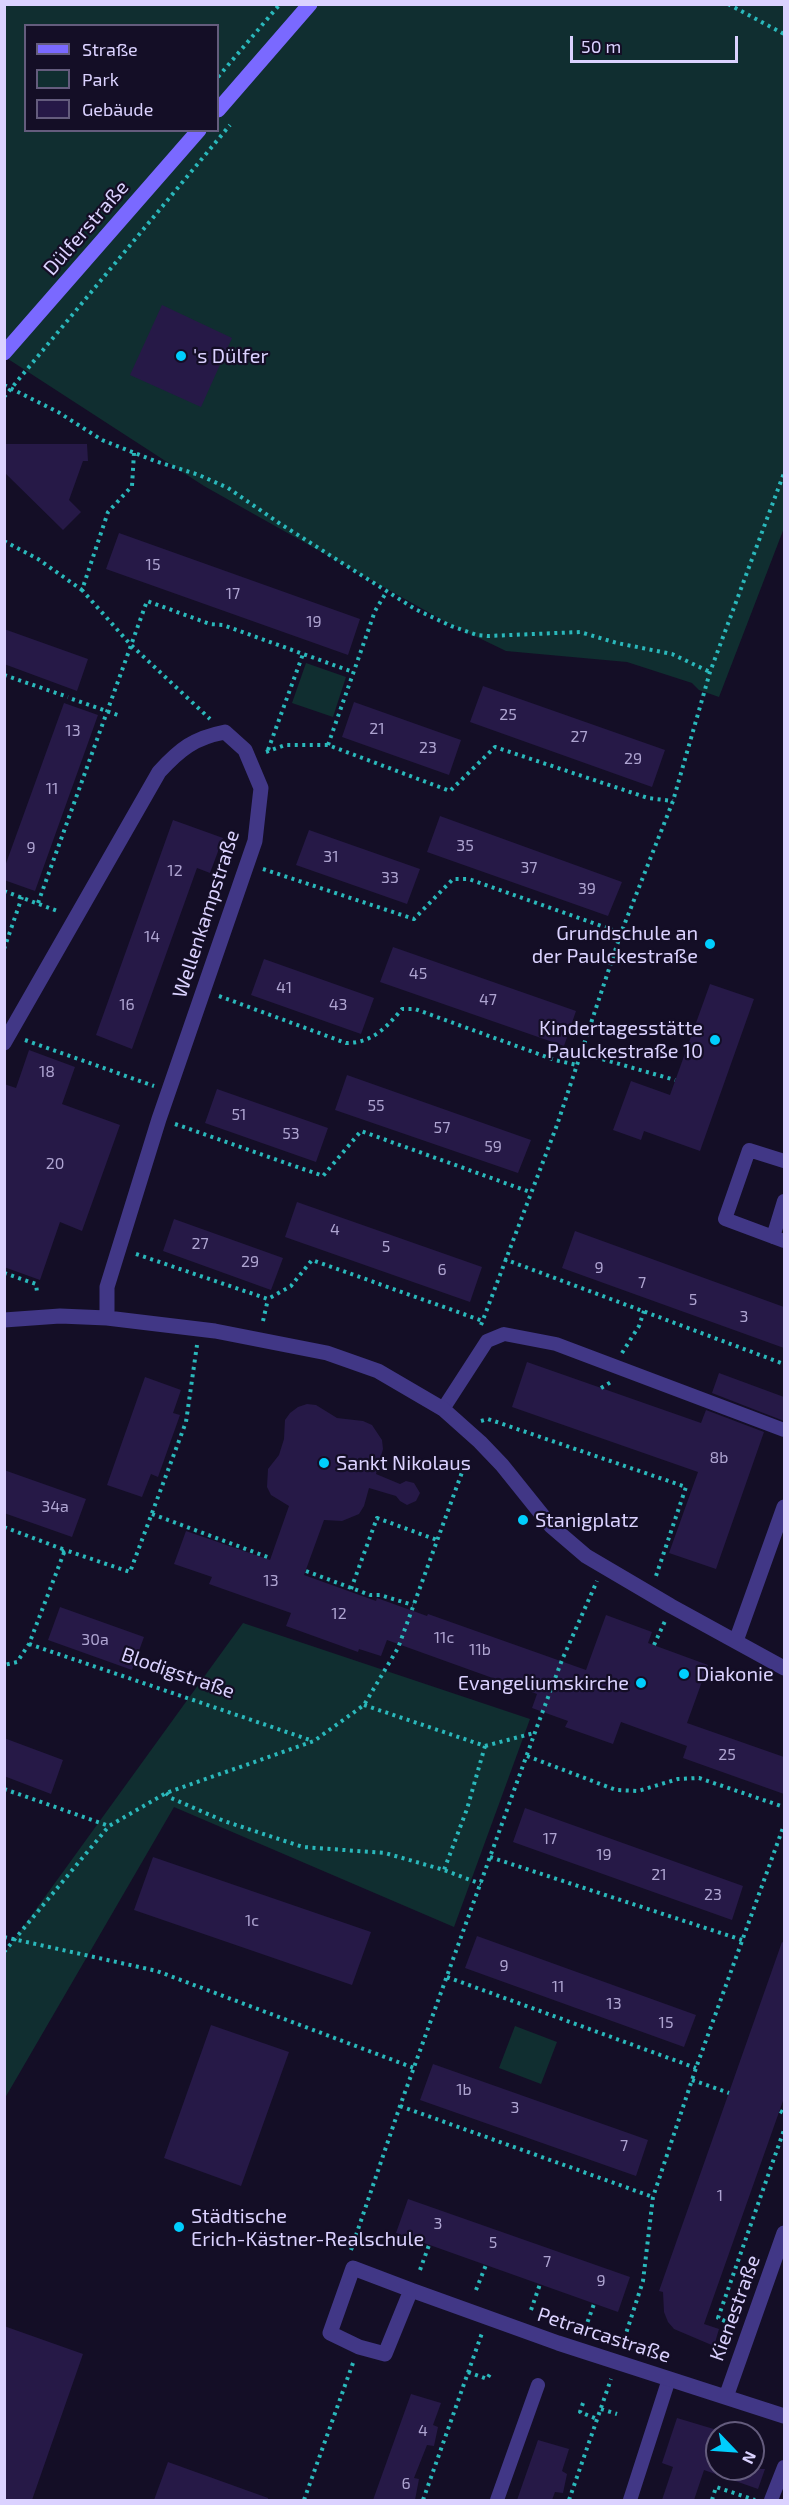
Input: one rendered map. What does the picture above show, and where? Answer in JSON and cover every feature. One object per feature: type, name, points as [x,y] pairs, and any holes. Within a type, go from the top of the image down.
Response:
[{"type":"main road","points":[[219,109],[309,4]]},
{"type":"main road","name":"Dülferstraße","points":[[4,353],[197,132]]},
{"type":"street","name":"Wellenkampstraße","points":[[107,1318],[107,1287],[159,1119],[255,841],[261,789],[245,750],[225,732]]},
{"type":"street","points":[[7,1039],[159,772],[173,756],[189,744],[204,736],[225,732]]},
{"type":"street","points":[[4,1320],[60,1316],[107,1318],[258,1339],[327,1353],[361,1365],[396,1381],[443,1409],[502,1465],[551,1526],[569,1543],[603,1567],[784,1668]]},
{"type":"street","points":[[736,1641],[784,1507]]},
{"type":"street","name":"Kienestraße","points":[[726,2397],[784,2233]]},
{"type":"street","points":[[353,2268],[330,2333],[359,2347],[385,2354],[411,2290]]},
{"type":"street","name":"Petrarcastraße","points":[[353,2268],[487,2318],[784,2416]]},
{"type":"lane","points":[[784,1161],[750,1150],[725,1219],[779,1239],[784,1202]]},
{"type":"lane","points":[[443,1409],[488,1341],[504,1334],[556,1344],[784,1431]]},
{"type":"lane","points":[[630,2500],[669,2379]]},
{"type":"lane","points":[[497,2500],[538,2385]]},
{"type":"lane","points":[[771,2500],[784,2467]]},
{"type":"path","points":[[219,76],[280,4]]},
{"type":"path","points":[[728,4],[784,34]]},
{"type":"path","points":[[4,397],[233,123]]},
{"type":"path","points":[[4,385],[58,412],[102,440],[199,475],[228,488],[387,591],[442,622],[477,635],[580,632],[617,643],[672,654],[710,672]]},
{"type":"path","points":[[82,590],[108,512],[132,486],[134,453]]},
{"type":"path","points":[[479,1332],[504,1259],[557,1125],[621,933],[673,801],[710,672],[784,473]]},
{"type":"path","points":[[4,542],[38,559],[82,590],[130,644],[225,732]]},
{"type":"path","points":[[328,745],[375,611],[387,591]]},
{"type":"path","points":[[38,903],[147,601],[353,672]]},
{"type":"path","points":[[268,750],[303,654]]},
{"type":"path","points":[[4,675],[118,715]]},
{"type":"path","points":[[250,763],[268,750],[285,745],[328,745],[450,791],[495,747],[648,798],[673,801]]},
{"type":"path","points":[[248,863],[414,919],[453,879],[469,879],[621,933]]},
{"type":"path","points":[[4,891],[75,917]]},
{"type":"path","points":[[4,949],[22,897]]},
{"type":"path","points":[[203,990],[346,1043],[361,1043],[387,1027],[402,1009],[415,1009],[577,1065]]},
{"type":"path","points":[[7,1039],[168,1091]]},
{"type":"path","points":[[581,1053],[675,1080]]},
{"type":"path","points":[[159,1119],[323,1176],[361,1131],[530,1192]]},
{"type":"path","points":[[119,1249],[268,1299]]},
{"type":"path","points":[[504,1259],[784,1364]]},
{"type":"path","points":[[258,1339],[268,1299],[291,1286],[312,1260],[483,1321]]},
{"type":"path","points":[[4,1273],[36,1284],[37,1292]]},
{"type":"path","points":[[4,1527],[64,1551],[130,1572],[186,1422],[199,1330]]},
{"type":"path","points":[[464,1428],[488,1419],[686,1487],[650,1593]]},
{"type":"path","points":[[4,1952],[109,1826],[166,1793],[314,1741],[364,1705],[398,1648],[465,1464],[480,1442]]},
{"type":"path","points":[[152,1514],[270,1558]]},
{"type":"path","points":[[351,1589],[377,1518],[437,1540]]},
{"type":"path","points":[[4,1665],[17,1662],[29,1644],[64,1551]]},
{"type":"path","points":[[353,2268],[351,2249],[400,2106],[562,1660],[603,1567]]},
{"type":"path","points":[[306,1571],[351,1589],[413,1605]]},
{"type":"path","points":[[654,1645],[666,1619]]},
{"type":"path","name":"Blodigstraße","points":[[29,1644],[314,1741]]},
{"type":"path","points":[[364,1705],[485,1746],[535,1733]]},
{"type":"path","points":[[444,1870],[467,1809],[485,1746]]},
{"type":"path","points":[[526,1756],[616,1790],[638,1791],[678,1779],[699,1778],[784,1807]]},
{"type":"path","points":[[4,1789],[109,1826]]},
{"type":"path","points":[[166,1793],[171,1798],[224,1821],[303,1847],[385,1853],[444,1870],[481,1884]]},
{"type":"path","points":[[569,2500],[643,2281],[652,2196],[784,1825]]},
{"type":"path","points":[[490,1857],[742,1940]]},
{"type":"path","points":[[4,1937],[157,1971],[414,2068]]},
{"type":"path","points":[[447,1977],[696,2068]]},
{"type":"path","points":[[692,2080],[729,2093]]},
{"type":"path","points":[[400,2106],[652,2196]]},
{"type":"path","points":[[749,2331],[718,2318],[784,2130]]},
{"type":"path","points":[[420,2270],[429,2245]]},
{"type":"path","points":[[476,2290],[486,2265]]},
{"type":"path","points":[[531,2310],[540,2284]]},
{"type":"path","points":[[585,2329],[594,2304]]},
{"type":"path","points":[[423,2500],[487,2318]]},
{"type":"path","points":[[304,2500],[359,2347]]},
{"type":"path","points":[[468,2372],[487,2379],[491,2372]]},
{"type":"path","points":[[583,2403],[580,2412],[597,2419]]},
{"type":"path","points":[[601,2409],[617,2414]]},
{"type":"path","points":[[712,2500],[716,2487],[755,2500]]},
{"type":"green space","points":[[4,5],[784,5],[784,528],[719,697],[699,690],[692,683],[627,662],[506,651],[444,621],[204,486],[5,357]]},
{"type":"green space","points":[[306,663],[346,677],[333,717],[292,703]]},
{"type":"green space","points":[[243,1623],[530,1719],[454,1927],[174,1807],[5,2098],[5,1952]]},
{"type":"green space","points":[[515,2026],[557,2042],[541,2084],[499,2068]]},
{"type":"building","name":"'s Dülfer","points":[[162,305],[232,338],[201,407],[130,375]]},
{"type":"building","points":[[4,444],[87,444],[88,461],[83,461],[69,500],[81,512],[63,530],[4,472]]},
{"type":"building","points":[[119,533],[360,619],[348,655],[106,569]]},
{"type":"building","points":[[4,629],[88,659],[77,691],[4,664]]},
{"type":"building","points":[[483,686],[665,750],[652,787],[470,722]]},
{"type":"building","points":[[354,702],[461,740],[449,775],[342,737]]},
{"type":"building","points":[[64,703],[98,715],[35,891],[4,880],[4,869]]},
{"type":"building","points":[[440,816],[622,882],[608,916],[427,852]]},
{"type":"building","points":[[173,820],[223,838],[210,873],[197,868],[132,1049],[96,1035]]},
{"type":"building","points":[[309,830],[420,869],[407,904],[296,865]]},
{"type":"building","points":[[393,947],[576,1011],[564,1046],[380,982]]},
{"type":"building","points":[[264,959],[374,998],[361,1034],[251,995]]},
{"type":"building","name":"Kindertagesstätte Paulckestraße 10","points":[[710,984],[754,999],[700,1151],[644,1131],[641,1140],[613,1130],[631,1081],[670,1095]]},
{"type":"building","points":[[29,1050],[75,1067],[62,1104],[120,1125],[82,1231],[60,1222],[40,1280],[4,1267],[4,1084],[16,1088]]},
{"type":"building","points":[[347,1075],[531,1140],[518,1173],[335,1110]]},
{"type":"building","points":[[217,1089],[328,1128],[316,1162],[205,1123]]},
{"type":"building","points":[[297,1202],[482,1267],[470,1302],[285,1237]]},
{"type":"building","points":[[174,1219],[283,1258],[271,1290],[163,1251]]},
{"type":"building","points":[[575,1231],[784,1307],[784,1348],[562,1268]]},
{"type":"building","points":[[527,1362],[701,1423],[706,1410],[764,1432],[716,1569],[669,1553],[698,1472],[512,1407]]},
{"type":"building","points":[[719,1373],[784,1397],[784,1421],[712,1393]]},
{"type":"building","points":[[145,1377],[181,1390],[173,1413],[180,1415],[158,1477],[151,1474],[142,1497],[107,1485]]},
{"type":"building","points":[[307,1404],[316,1405],[337,1418],[363,1421],[372,1425],[382,1440],[383,1449],[376,1474],[400,1484],[406,1481],[414,1483],[420,1493],[416,1501],[407,1505],[396,1496],[369,1488],[359,1514],[342,1521],[324,1520],[304,1575],[376,1601],[377,1598],[427,1616],[428,1614],[586,1670],[606,1615],[652,1632],[648,1643],[708,1665],[687,1723],[784,1757],[784,1794],[683,1758],[687,1746],[621,1722],[613,1744],[565,1727],[568,1721],[532,1708],[537,1694],[387,1640],[381,1656],[359,1649],[358,1652],[286,1626],[291,1613],[209,1584],[212,1577],[174,1564],[186,1531],[270,1560],[289,1506],[271,1495],[267,1487],[268,1469],[279,1455],[284,1439],[285,1420],[298,1407]]},
{"type":"building","points":[[4,1470],[86,1499],[72,1537],[4,1513]]},
{"type":"building","points":[[60,1607],[144,1637],[132,1670],[48,1640]]},
{"type":"building","points":[[4,1738],[63,1760],[51,1794],[4,1776]]},
{"type":"building","points":[[525,1808],[743,1886],[732,1920],[513,1842]]},
{"type":"building","points":[[153,1857],[371,1932],[352,1985],[134,1910]]},
{"type":"building","points":[[477,1936],[696,2015],[684,2047],[465,1968]]},
{"type":"building","points":[[782,1942],[784,1943],[784,2098],[704,2324],[719,2329],[714,2346],[674,2329],[664,2312],[663,2292],[659,2291]]},
{"type":"building","points":[[211,2025],[289,2052],[241,2186],[164,2158]]},
{"type":"building","points":[[433,2064],[648,2140],[636,2176],[420,2100]]},
{"type":"building","points":[[408,2199],[630,2277],[618,2312],[396,2233]]},
{"type":"building","points":[[4,2326],[83,2354],[32,2500],[4,2500]]},
{"type":"building","points":[[411,2394],[441,2403],[433,2425],[438,2427],[434,2446],[427,2445],[414,2478],[419,2479],[415,2500],[373,2500]]},
{"type":"building","points":[[677,2418],[705,2426],[705,2470],[694,2500],[662,2500],[673,2467],[662,2463]]},
{"type":"building","points":[[538,2440],[569,2449],[562,2471],[567,2474],[563,2493],[555,2492],[552,2500],[517,2500]]},
{"type":"building","points":[[168,2462],[268,2498],[268,2500],[154,2500]]},
{"type":"building","points":[[735,2481],[761,2481],[758,2489]]},
{"type":"place","name":"'s Dülfer","points":[[181,356]]},
{"type":"place","name":"Grundschule an der Paulckestraße","points":[[710,944]]},
{"type":"place","name":"Kindertagesstätte Paulckestraße 10","points":[[715,1040]]},
{"type":"place","name":"Sankt Nikolaus","points":[[324,1463]]},
{"type":"place","name":"Stanigplatz","points":[[523,1520]]},
{"type":"place","name":"Diakonie","points":[[684,1674]]},
{"type":"place","name":"Evangeliumskirche","points":[[641,1683]]},
{"type":"place","name":"Städtische Erich-Kästner-Realschule","points":[[179,2227]]}]
